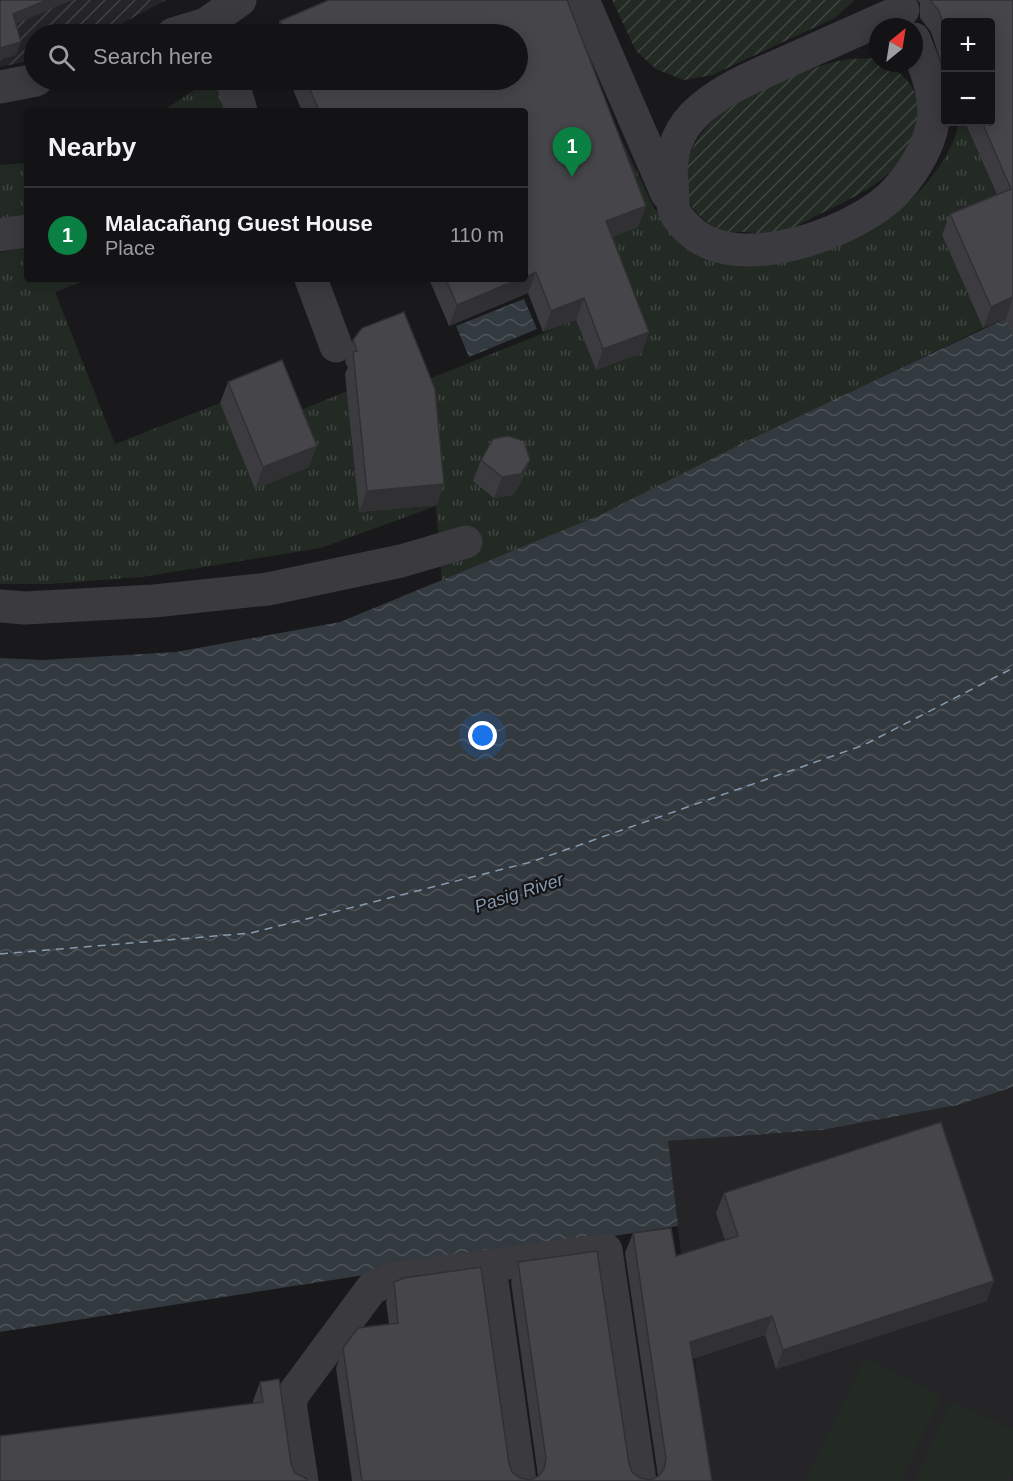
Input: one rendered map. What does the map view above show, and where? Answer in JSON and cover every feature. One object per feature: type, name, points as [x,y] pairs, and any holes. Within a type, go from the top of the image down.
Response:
[{"type":"street","points":[[214,24],[240,0]]},
{"type":"street","points":[[583,0],[675,212],[687,228],[703,241],[719,248],[765,250],[791,244],[839,228],[887,200],[926,146],[933,122],[933,97],[923,63]]},
{"type":"street","points":[[675,212],[671,177],[673,152],[680,133],[694,115],[728,90],[869,34]]},
{"type":"street","points":[[0,87],[24,82]]},
{"type":"street","points":[[235,90],[240,108]]},
{"type":"street","points":[[0,235],[24,231]]},
{"type":"street","points":[[312,282],[336,345]]},
{"type":"street","points":[[0,606],[25,608],[142,602],[268,589],[401,561],[466,542]]},
{"type":"street","points":[[302,1481],[291,1411],[294,1394],[372,1288],[490,1267],[606,1250],[640,1481]]},
{"type":"street","points":[[490,1267],[519,1481]]},
{"type":"shaded area","points":[[0,0],[166,0],[121,24],[24,24],[24,62],[0,67]]},
{"type":"shaded area","points":[[1013,1087],[1013,1481],[710,1481],[667,1141],[822,1130],[958,1105]]},
{"type":"green space","points":[[612,0],[854,0],[835,18],[712,75],[684,80],[656,69],[636,51]]},
{"type":"green space","points":[[869,58],[869,72],[898,72],[907,80],[916,95],[920,125],[914,143],[904,159],[890,173],[855,196],[798,226],[778,232],[722,231],[713,227],[694,210],[687,198],[685,171],[695,144],[712,121],[722,112],[773,84],[829,63]]},
{"type":"green space","points":[[195,90],[223,90],[229,108],[167,108]]},
{"type":"green space","points":[[613,121],[654,208],[676,234],[835,242],[863,236],[899,211],[917,194],[945,157],[954,139],[957,126],[967,126],[1003,210],[942,235],[983,328],[600,515],[442,582],[436,506],[321,548],[142,577],[50,584],[0,584],[0,253],[24,248],[24,282],[81,282],[55,292],[115,444],[220,403],[255,488],[288,415],[355,388],[351,435],[359,512],[416,384],[576,320],[596,370],[598,242]]},
{"type":"green space","points":[[24,163],[24,216],[0,220],[0,165]]},
{"type":"green space","points":[[865,1358],[942,1396],[901,1481],[806,1481]]},
{"type":"green space","points":[[952,1401],[1013,1430],[1013,1474],[1010,1481],[915,1481]]},
{"type":"water","points":[[524,299],[537,329],[469,357],[456,326]]},
{"type":"water","name":"Pasig River","points":[[1013,315],[1013,1087],[958,1105],[822,1130],[668,1141],[678,1226],[0,1332],[0,658],[43,660],[176,652],[340,622],[600,515],[743,443]]},
{"type":"building","points":[[0,0],[47,0],[13,14],[21,42],[0,48]]},
{"type":"building","points":[[329,0],[567,0],[646,206],[606,221],[649,332],[603,349],[584,298],[551,311],[536,272],[528,276],[528,108],[318,108],[310,90],[528,90],[528,24],[281,24],[280,21]]},
{"type":"building","points":[[930,0],[1013,0],[1013,297],[991,307],[950,214],[1011,189],[984,126],[995,126],[995,18],[941,18],[939,11]]},
{"type":"building","points":[[447,282],[512,282],[457,305]]},
{"type":"building","points":[[404,312],[435,389],[444,484],[367,491],[353,352],[357,351],[353,340],[362,328]]},
{"type":"building","points":[[282,360],[317,446],[263,467],[228,382]]},
{"type":"building","points":[[508,436],[524,441],[530,460],[521,474],[502,477],[481,460],[493,439]]},
{"type":"building","points":[[941,1122],[994,1281],[783,1350],[772,1316],[690,1342],[712,1481],[362,1481],[343,1348],[358,1328],[398,1323],[394,1282],[404,1278],[481,1267],[509,1464],[512,1472],[520,1478],[530,1480],[539,1476],[544,1469],[546,1459],[518,1262],[597,1251],[629,1464],[632,1472],[640,1478],[650,1480],[659,1476],[664,1469],[666,1459],[633,1233],[671,1228],[676,1256],[738,1236],[724,1193]]},
{"type":"building","points":[[279,1379],[291,1464],[295,1473],[307,1481],[0,1481],[0,1436],[263,1402],[260,1382]]},
{"type":"ferry route","points":[[0,954],[251,933],[531,862],[864,745],[1013,668]]},
{"type":"place","name":"Malacañang Guest House","points":[[572,177]]}]
